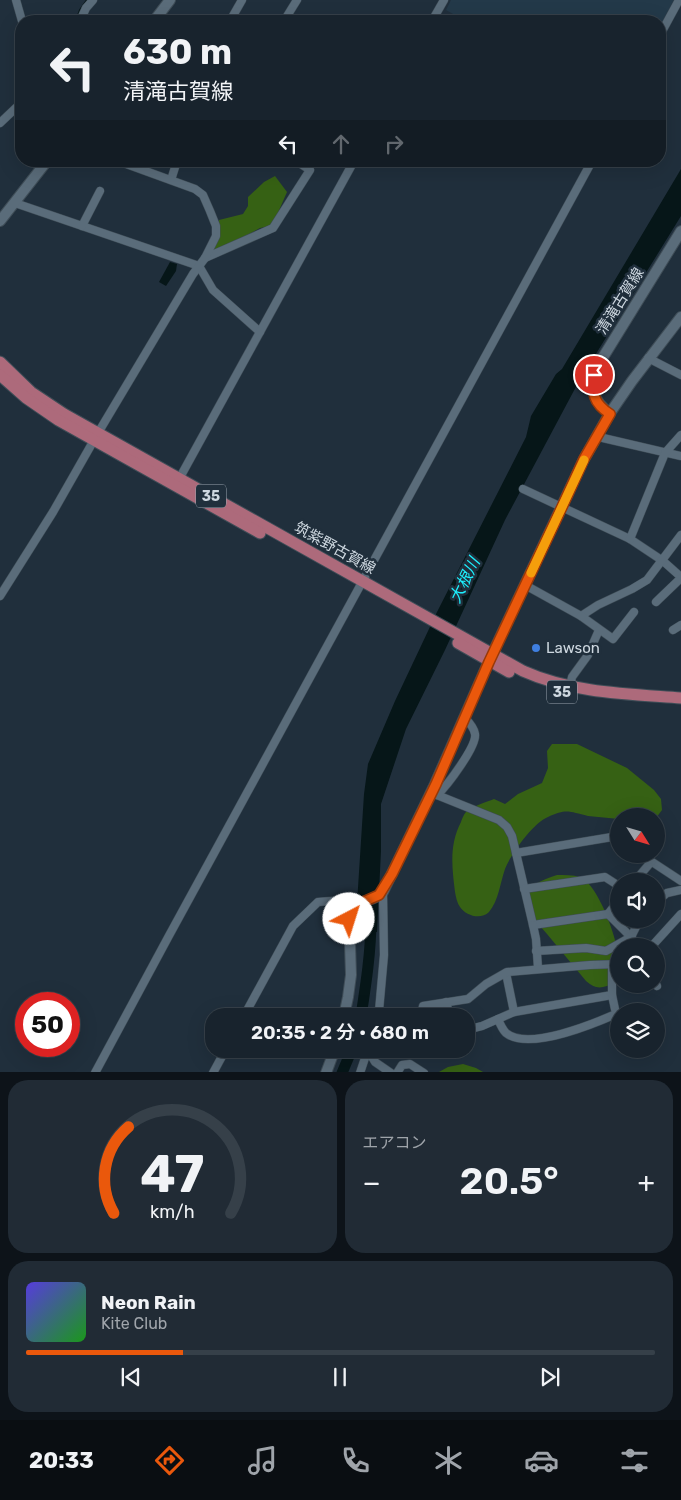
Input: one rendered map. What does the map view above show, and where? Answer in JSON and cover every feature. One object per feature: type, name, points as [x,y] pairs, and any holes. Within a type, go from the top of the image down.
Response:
[{"type":"main road","points":[[159,15],[170,0]]},
{"type":"main road","points":[[0,221],[42,167]]},
{"type":"main road","name":"清滝古賀線","points":[[610,414],[596,401],[593,392],[594,375],[597,367],[681,230]]},
{"type":"main road","points":[[346,1008],[351,975],[352,952],[349,914],[356,905],[381,894],[434,794],[464,716],[597,435],[648,358],[681,317]]},
{"type":"main road","name":"筑紫野古賀線","points":[[0,362],[24,386],[47,404],[96,437]]},
{"type":"main road","name":"筑紫野古賀線","points":[[1,377],[42,410],[96,437],[429,622],[491,658],[519,677],[552,690],[607,699],[681,706]]},
{"type":"main road","name":"筑紫野古賀線","points":[[491,658],[540,678],[570,686],[681,698]]},
{"type":"main road","points":[[326,1072],[331,1058]]},
{"type":"street","points":[[16,0],[20,15]]},
{"type":"street","points":[[83,15],[93,0]]},
{"type":"street","points":[[233,15],[242,0]]},
{"type":"street","points":[[288,15],[297,0]]},
{"type":"street","points":[[435,15],[444,0]]},
{"type":"street","points":[[666,24],[679,0]]},
{"type":"street","points":[[0,123],[15,108]]},
{"type":"street","points":[[0,596],[53,512],[96,437],[205,258],[216,236],[216,226],[203,195],[195,189],[135,167]]},
{"type":"street","points":[[171,180],[176,167]]},
{"type":"street","points":[[205,258],[273,228],[310,170],[305,167]]},
{"type":"street","points":[[177,482],[351,167]]},
{"type":"street","points":[[95,1072],[359,584],[444,433],[589,167]]},
{"type":"street","points":[[82,226],[100,191]]},
{"type":"street","points":[[15,203],[200,266],[213,290],[260,332]]},
{"type":"street","points":[[648,358],[681,375]]},
{"type":"street","points":[[597,435],[681,456]]},
{"type":"street","points":[[630,538],[665,453],[681,435]]},
{"type":"street","points":[[523,489],[630,538],[681,578],[656,602]]},
{"type":"street","points":[[581,616],[598,605],[647,580],[681,535]]},
{"type":"street","points":[[525,585],[581,616],[613,639],[634,612]]},
{"type":"street","points":[[673,630],[681,625]]},
{"type":"street","points":[[570,686],[572,677],[588,655],[599,630]]},
{"type":"street","points":[[464,716],[475,732],[473,744],[449,782],[434,794],[499,820],[508,827],[512,836],[536,939],[538,968]]},
{"type":"street","points":[[516,853],[610,837]]},
{"type":"street","points":[[642,873],[650,863]]},
{"type":"street","points":[[653,863],[681,881]]},
{"type":"street","points":[[524,889],[605,877],[610,880]]},
{"type":"street","points":[[665,894],[681,890]]},
{"type":"street","points":[[380,1008],[384,956],[381,894]]},
{"type":"street","points":[[248,1008],[293,926],[299,920],[318,902],[344,900],[356,905]]},
{"type":"street","points":[[533,925],[608,914],[610,911]]},
{"type":"street","points":[[608,914],[630,937]]},
{"type":"street","points":[[659,938],[681,914]]},
{"type":"street","points":[[536,950],[586,948],[606,951],[630,937],[635,928]]},
{"type":"street","points":[[423,1008],[423,1006],[468,999],[486,984],[506,973],[538,968],[610,964]]},
{"type":"street","points":[[506,973],[514,1012]]},
{"type":"street","points":[[475,1028],[514,1012],[612,995],[616,1014],[582,1028],[546,1037],[521,1038],[508,1034],[503,1030],[498,1019]]},
{"type":"street","points":[[446,1002],[448,1008]]},
{"type":"street","points":[[213,1072],[221,1058]]},
{"type":"street","points":[[360,1072],[367,1058]]},
{"type":"street","points":[[372,1058],[375,1062],[391,1072]]},
{"type":"street","points":[[398,1072],[402,1065],[410,1064],[424,1072]]},
{"type":"shaded area","points":[[451,0],[674,0],[666,15],[455,15],[446,10]]},
{"type":"green space","points":[[275,176],[287,192],[270,226],[260,228],[214,253],[212,251],[219,220],[243,214],[248,206],[248,197],[264,182]]},
{"type":"green space","points":[[552,744],[577,744],[627,768],[654,790],[661,799],[662,808],[610,808],[610,818],[560,812],[542,820],[529,832],[512,855],[505,869],[495,902],[489,912],[482,916],[470,915],[458,904],[453,874],[453,848],[463,817],[471,808],[494,799],[505,804],[518,794],[542,783],[548,768],[547,751]]},
{"type":"green space","points":[[557,875],[580,877],[588,883],[596,894],[610,923],[615,938],[610,938],[610,985],[598,987],[586,981],[526,910],[523,899],[530,889],[541,881]]},
{"type":"green space","points":[[463,1064],[483,1072],[439,1072],[448,1067]]},
{"type":"water","points":[[681,169],[681,216],[578,383],[505,520],[406,729],[381,804],[377,932],[356,935],[364,794],[368,764],[437,612],[526,437],[531,416],[556,374],[562,369]]},
{"type":"water","points":[[170,262],[177,264],[176,271],[166,286],[159,282]]},
{"type":"waterway","points":[[78,15],[87,0]]},
{"type":"waterway","name":"大根川","points":[[362,1008],[369,955],[371,919]]},
{"type":"waterway","name":"大根川","points":[[342,1072],[348,1058]]},
{"type":"slow traffic","points":[[531,573],[584,460]]},
{"type":"place","name":"Lawson","points":[[536,648]]},
{"type":"route","points":[[349,919],[349,914],[354,906],[379,895],[392,874],[436,784],[464,716],[584,459],[610,414],[596,401],[593,392],[594,375]]}]
